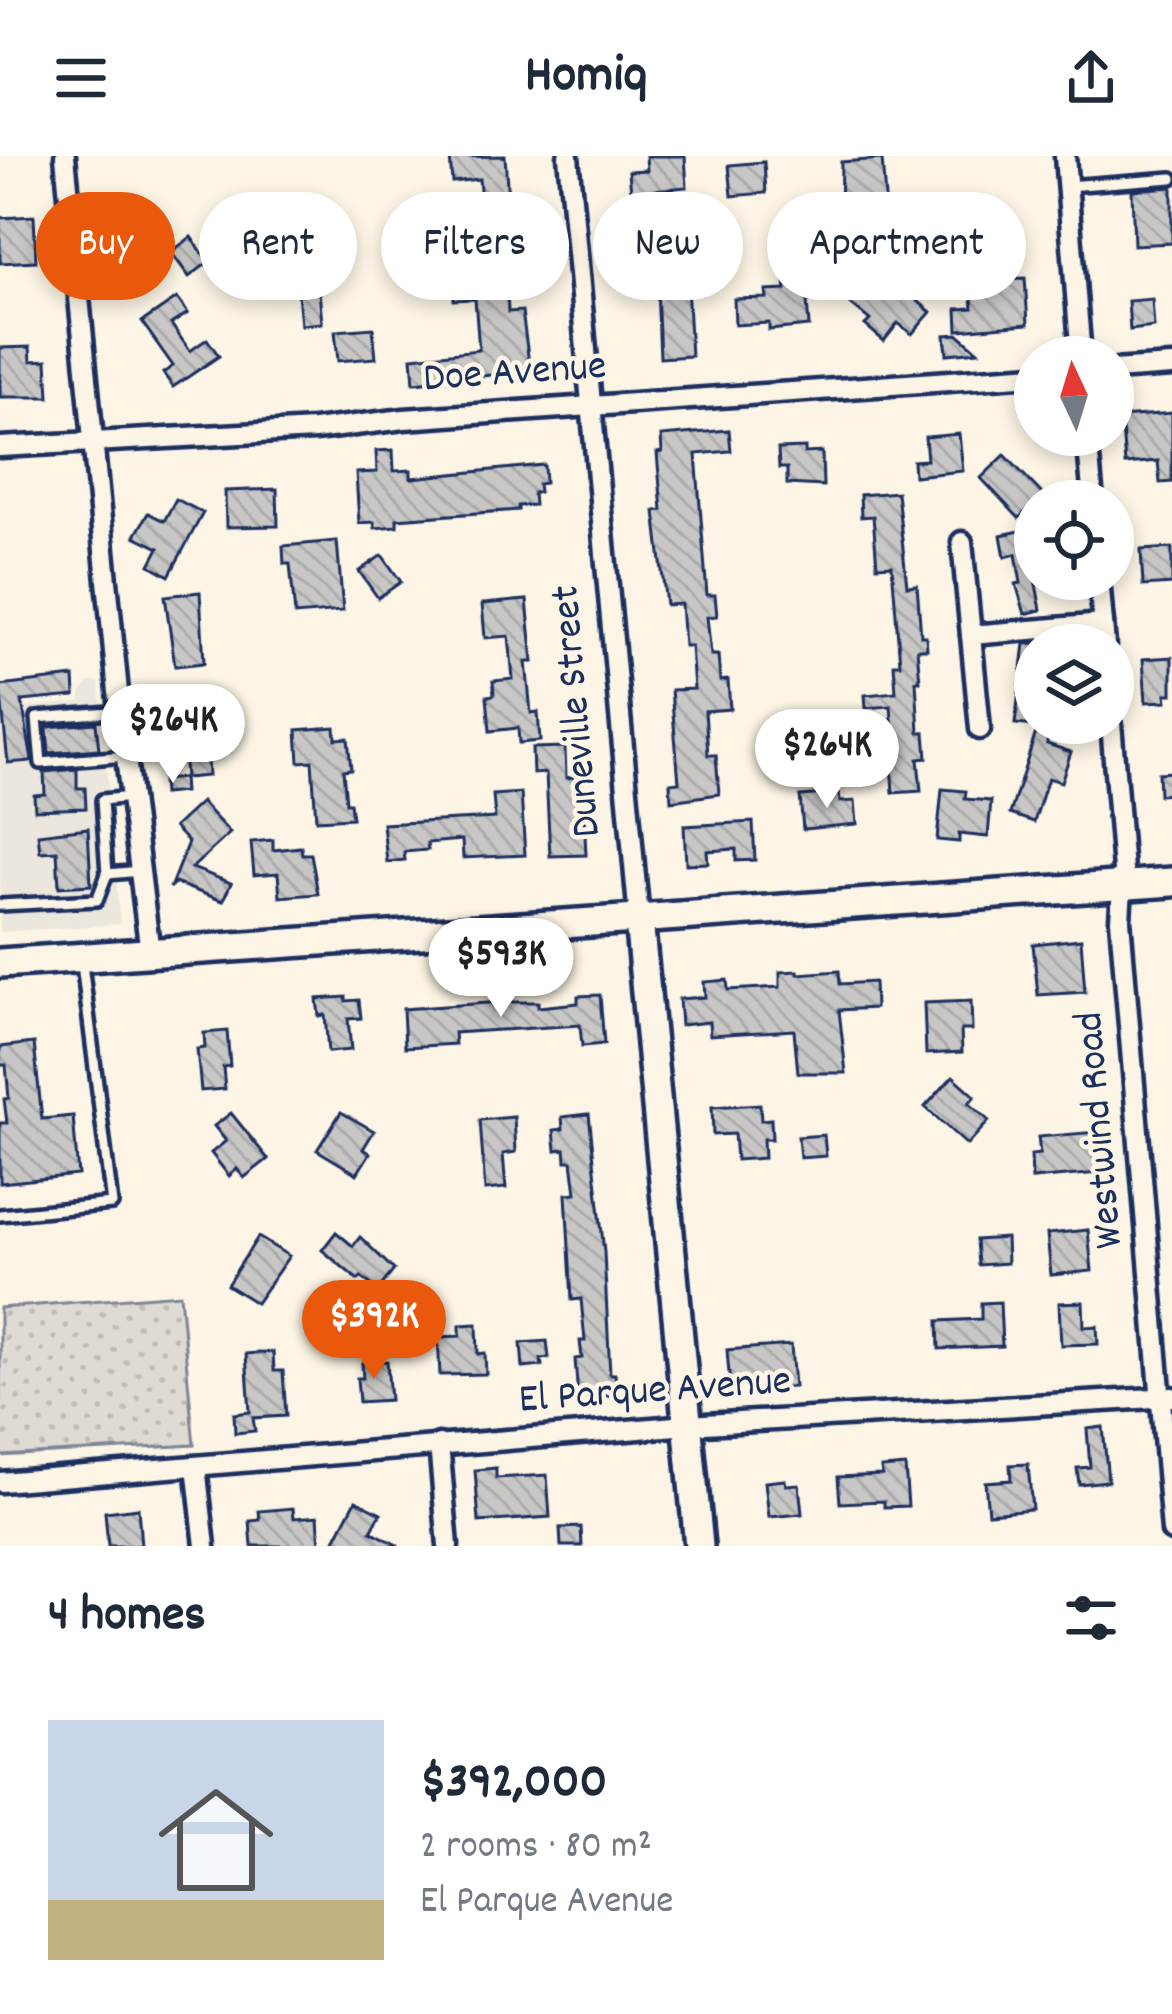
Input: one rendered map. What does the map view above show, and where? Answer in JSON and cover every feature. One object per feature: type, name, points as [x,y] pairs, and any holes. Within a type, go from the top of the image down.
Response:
[{"type":"main road","points":[[0,963],[1172,882]]},
{"type":"main road","name":"Duneville Street","points":[[639,919],[699,1546]]},
{"type":"street","points":[[65,156],[150,953]]},
{"type":"street","name":"Duneville Street","points":[[568,156],[639,919]]},
{"type":"street","points":[[1065,156],[1079,336]]},
{"type":"street","points":[[1134,369],[1172,366]]},
{"type":"street","name":"Doe Avenue","points":[[0,447],[314,430],[404,418],[1014,376]]},
{"type":"street","points":[[962,542],[980,729]]},
{"type":"street","points":[[1101,600],[1103,624]]},
{"type":"street","points":[[971,635],[1014,631]]},
{"type":"street","name":"Westwind Road","points":[[1114,744],[1124,886],[1120,920],[1166,1398],[1172,1531]]},
{"type":"street","name":"El Parque Avenue","points":[[0,1482],[688,1425],[1166,1398]]},
{"type":"street","points":[[439,1444],[448,1546]]},
{"type":"street","points":[[196,1466],[205,1546]]},
{"type":"lane","points":[[1067,186],[1172,178]]},
{"type":"lane","points":[[122,711],[37,718],[41,763],[127,756]]},
{"type":"lane","points":[[0,905],[97,900],[107,874],[102,800],[133,797]]},
{"type":"lane","points":[[107,874],[141,872]]},
{"type":"lane","points":[[0,1215],[112,1204],[81,958]]},
{"type":"shaded area","points":[[99,681],[120,924],[0,932],[0,709],[81,702],[89,682]]},
{"type":"shaded area","points":[[180,1294],[194,1445],[0,1456],[0,1308]]},
{"type":"building","points":[[505,156],[508,192],[480,192],[479,179],[452,182],[450,157]]},
{"type":"building","points":[[646,156],[685,156],[687,187],[631,192],[629,171],[647,170]]},
{"type":"building","points":[[882,159],[884,192],[840,192],[841,162]]},
{"type":"building","points":[[764,162],[766,193],[732,192],[729,165]]},
{"type":"building","points":[[1172,187],[1172,243],[1134,245],[1132,190]]},
{"type":"building","points":[[34,216],[36,261],[0,263],[0,218]]},
{"type":"building","points":[[191,237],[199,248],[199,270],[189,277],[175,258],[175,249]]},
{"type":"building","points":[[1026,293],[1028,324],[958,330],[957,309],[973,308],[972,300],[1026,300]]},
{"type":"building","points":[[175,299],[188,313],[171,324],[190,351],[207,339],[219,356],[173,387],[163,373],[173,366],[142,322]]},
{"type":"building","points":[[1152,299],[1154,327],[1130,330],[1128,301]]},
{"type":"building","points":[[299,300],[320,300],[322,323],[301,325]]},
{"type":"building","points":[[475,300],[507,300],[508,312],[522,311],[530,371],[414,383],[412,357],[479,350]]},
{"type":"building","points":[[658,300],[688,300],[691,356],[660,358]]},
{"type":"building","points":[[734,300],[818,300],[807,301],[809,326],[769,330],[769,323],[735,325]]},
{"type":"building","points":[[917,300],[931,312],[912,334],[898,323],[884,341],[865,325],[870,320],[849,303]]},
{"type":"building","points":[[373,328],[376,358],[338,361],[335,331]]},
{"type":"building","points":[[958,334],[978,351],[947,354],[945,335]]},
{"type":"building","points":[[30,347],[31,361],[47,360],[49,397],[0,397],[0,348]]},
{"type":"building","points":[[1172,413],[1172,482],[1160,483],[1158,461],[1125,464],[1124,456],[1134,456],[1134,416]]},
{"type":"building","points":[[729,430],[731,451],[696,454],[707,595],[715,595],[717,616],[707,617],[711,655],[718,655],[720,681],[728,680],[730,709],[705,711],[708,755],[716,755],[719,794],[671,801],[670,783],[679,782],[671,690],[694,689],[681,604],[666,605],[655,511],[662,510],[657,453],[662,452],[661,436]]},
{"type":"building","points":[[959,434],[963,471],[914,476],[913,461],[927,460],[925,437]]},
{"type":"building","points":[[805,448],[805,453],[822,452],[823,486],[787,484],[787,468],[779,468],[778,449]]},
{"type":"building","points":[[393,450],[394,471],[411,470],[411,478],[544,465],[545,483],[538,484],[539,492],[533,493],[534,505],[518,506],[518,510],[397,519],[397,526],[375,528],[374,522],[359,523],[356,473],[377,472],[376,451]]},
{"type":"building","points":[[1005,455],[1029,480],[1014,480],[1014,513],[981,478]]},
{"type":"building","points":[[277,489],[278,526],[226,527],[225,491]]},
{"type":"building","points":[[897,492],[907,586],[917,585],[921,636],[926,636],[927,649],[917,649],[920,681],[916,681],[919,732],[925,732],[927,758],[918,759],[921,791],[893,793],[891,762],[880,763],[878,736],[893,735],[891,706],[866,708],[865,695],[896,692],[894,664],[900,664],[892,565],[877,566],[873,516],[861,517],[860,495]]},
{"type":"building","points":[[176,499],[203,513],[169,576],[150,565],[159,548],[135,536],[148,513],[164,521]]},
{"type":"building","points":[[1014,532],[1014,555],[1005,557],[1001,535]]},
{"type":"building","points":[[337,541],[343,611],[295,615],[290,564],[284,564],[283,546]]},
{"type":"building","points":[[1172,548],[1172,584],[1143,586],[1141,550]]},
{"type":"building","points":[[382,555],[401,582],[378,598],[359,571]]},
{"type":"building","points":[[200,592],[204,663],[175,666],[165,596]]},
{"type":"building","points":[[527,600],[533,662],[526,662],[531,713],[538,712],[540,741],[519,743],[518,728],[490,731],[487,696],[494,695],[493,681],[513,679],[509,636],[485,638],[482,604]]},
{"type":"building","points":[[1021,600],[1039,600],[1041,610],[1025,614]]},
{"type":"building","points":[[1172,657],[1172,694],[1166,694],[1167,701],[1146,702],[1143,659]]},
{"type":"building","points":[[74,677],[75,696],[22,701],[32,761],[8,763],[0,686]]},
{"type":"building","points":[[208,713],[208,776],[185,778],[183,749],[169,750],[168,728],[179,726],[178,715]]},
{"type":"building","points":[[96,723],[99,749],[49,753],[47,727]]},
{"type":"building","points":[[335,727],[336,739],[348,738],[351,769],[343,770],[352,818],[316,820],[312,761],[299,762],[297,730]]},
{"type":"building","points":[[1032,744],[1071,752],[1061,782],[1048,778],[1034,822],[1010,814]]},
{"type":"building","points":[[565,747],[566,778],[575,777],[576,793],[583,792],[586,855],[550,856],[546,773],[533,774],[532,748]]},
{"type":"building","points":[[77,769],[77,788],[85,788],[86,808],[35,810],[34,795],[45,794],[44,772]]},
{"type":"building","points":[[1172,772],[1172,794],[1159,795],[1158,773]]},
{"type":"building","points":[[183,778],[184,792],[163,794],[162,780]]},
{"type":"building","points":[[942,789],[966,791],[965,799],[991,801],[988,837],[959,834],[959,842],[937,840]]},
{"type":"building","points":[[521,793],[525,855],[463,858],[462,840],[427,843],[428,850],[404,852],[405,860],[387,862],[383,824],[495,818],[493,795]]},
{"type":"building","points":[[839,793],[840,802],[855,801],[857,824],[803,829],[800,796]]},
{"type":"building","points":[[201,802],[230,833],[192,868],[231,883],[223,901],[175,883],[170,888],[188,842],[174,827]]},
{"type":"building","points":[[753,822],[755,860],[736,861],[736,849],[707,851],[708,863],[686,864],[684,826]]},
{"type":"building","points":[[88,828],[91,885],[59,887],[57,851],[40,852],[38,834]]},
{"type":"building","points":[[273,840],[273,850],[301,847],[302,854],[311,854],[318,894],[280,897],[278,873],[254,875],[251,842]]},
{"type":"building","points":[[1081,939],[1085,992],[1038,995],[1033,944]]},
{"type":"building","points":[[839,971],[840,984],[874,982],[875,1008],[839,1010],[846,1073],[798,1073],[794,1030],[710,1035],[709,1022],[681,1025],[679,999],[705,997],[704,982],[727,980],[728,990],[780,987],[780,972]]},
{"type":"building","points":[[600,995],[604,1044],[582,1046],[580,1025],[454,1033],[455,1044],[405,1047],[403,1009],[501,1002],[538,1002],[538,1007],[578,1003],[578,996]]},
{"type":"building","points":[[346,997],[346,1001],[359,1000],[361,1018],[348,1019],[351,1050],[328,1052],[325,1015],[319,1016],[317,999]]},
{"type":"building","points":[[971,1001],[972,1030],[961,1030],[962,1052],[926,1054],[924,1003]]},
{"type":"building","points":[[227,1031],[230,1066],[223,1067],[225,1089],[201,1091],[197,1049],[205,1048],[204,1033]]},
{"type":"building","points":[[34,1043],[42,1119],[73,1116],[78,1175],[0,1183],[0,1123],[7,1123],[4,1099],[9,1098],[0,1047]]},
{"type":"building","points":[[953,1076],[975,1096],[969,1103],[989,1121],[967,1145],[925,1107]]},
{"type":"building","points":[[760,1104],[761,1120],[771,1119],[772,1139],[763,1139],[764,1158],[736,1160],[734,1134],[713,1135],[712,1107]]},
{"type":"building","points":[[341,1112],[374,1131],[363,1149],[370,1153],[357,1174],[317,1150]]},
{"type":"building","points":[[231,1113],[268,1159],[244,1178],[237,1169],[229,1176],[211,1153],[226,1141],[214,1126]]},
{"type":"building","points":[[589,1114],[604,1252],[610,1374],[615,1374],[617,1395],[578,1398],[575,1359],[582,1358],[580,1341],[585,1341],[581,1299],[572,1300],[566,1194],[576,1193],[572,1161],[566,1161],[565,1149],[556,1150],[554,1130],[563,1129],[562,1117]]},
{"type":"building","points":[[514,1117],[516,1152],[503,1154],[506,1188],[485,1190],[480,1120]]},
{"type":"building","points":[[1108,1131],[1111,1172],[1032,1179],[1031,1155],[1040,1154],[1038,1137]]},
{"type":"building","points":[[824,1135],[826,1156],[800,1158],[798,1137]]},
{"type":"building","points":[[1088,1230],[1092,1271],[1051,1275],[1047,1234]]},
{"type":"building","points":[[336,1232],[353,1246],[360,1237],[394,1270],[378,1290],[322,1250]]},
{"type":"building","points":[[258,1237],[289,1256],[256,1303],[227,1285]]},
{"type":"building","points":[[1006,1238],[1007,1263],[978,1265],[976,1240]]},
{"type":"building","points":[[1000,1302],[1002,1346],[939,1349],[938,1321],[981,1319],[981,1303]]},
{"type":"building","points":[[1083,1302],[1084,1327],[1097,1326],[1098,1344],[1061,1345],[1059,1303]]},
{"type":"building","points":[[477,1324],[478,1354],[485,1353],[486,1374],[440,1375],[438,1337],[460,1336],[460,1325]]},
{"type":"building","points":[[547,1341],[549,1358],[541,1359],[542,1366],[523,1368],[521,1343]]},
{"type":"building","points":[[791,1345],[794,1387],[730,1386],[727,1350]]},
{"type":"building","points":[[273,1352],[274,1371],[283,1371],[286,1416],[253,1418],[255,1431],[235,1433],[234,1414],[250,1412],[246,1354]]},
{"type":"building","points":[[387,1361],[390,1400],[359,1402],[357,1378],[363,1378],[362,1363]]},
{"type":"building","points":[[1103,1427],[1108,1481],[1079,1484],[1077,1468],[1090,1467],[1087,1429]]},
{"type":"building","points":[[1028,1464],[1032,1509],[988,1513],[985,1482],[1011,1480],[1010,1465]]},
{"type":"building","points":[[905,1466],[908,1506],[884,1507],[884,1501],[840,1503],[838,1477],[882,1475],[881,1468]]},
{"type":"building","points":[[496,1468],[496,1478],[547,1475],[550,1517],[479,1522],[475,1470]]},
{"type":"building","points":[[785,1480],[786,1485],[799,1484],[802,1514],[769,1517],[765,1482]]},
{"type":"building","points":[[356,1500],[381,1513],[371,1531],[399,1546],[332,1546]]},
{"type":"building","points":[[138,1508],[141,1546],[108,1546],[105,1512]]},
{"type":"building","points":[[293,1508],[294,1518],[318,1516],[320,1546],[252,1546],[250,1521],[260,1520],[259,1511]]},
{"type":"building","points":[[581,1527],[582,1546],[561,1546],[560,1528]]}]
